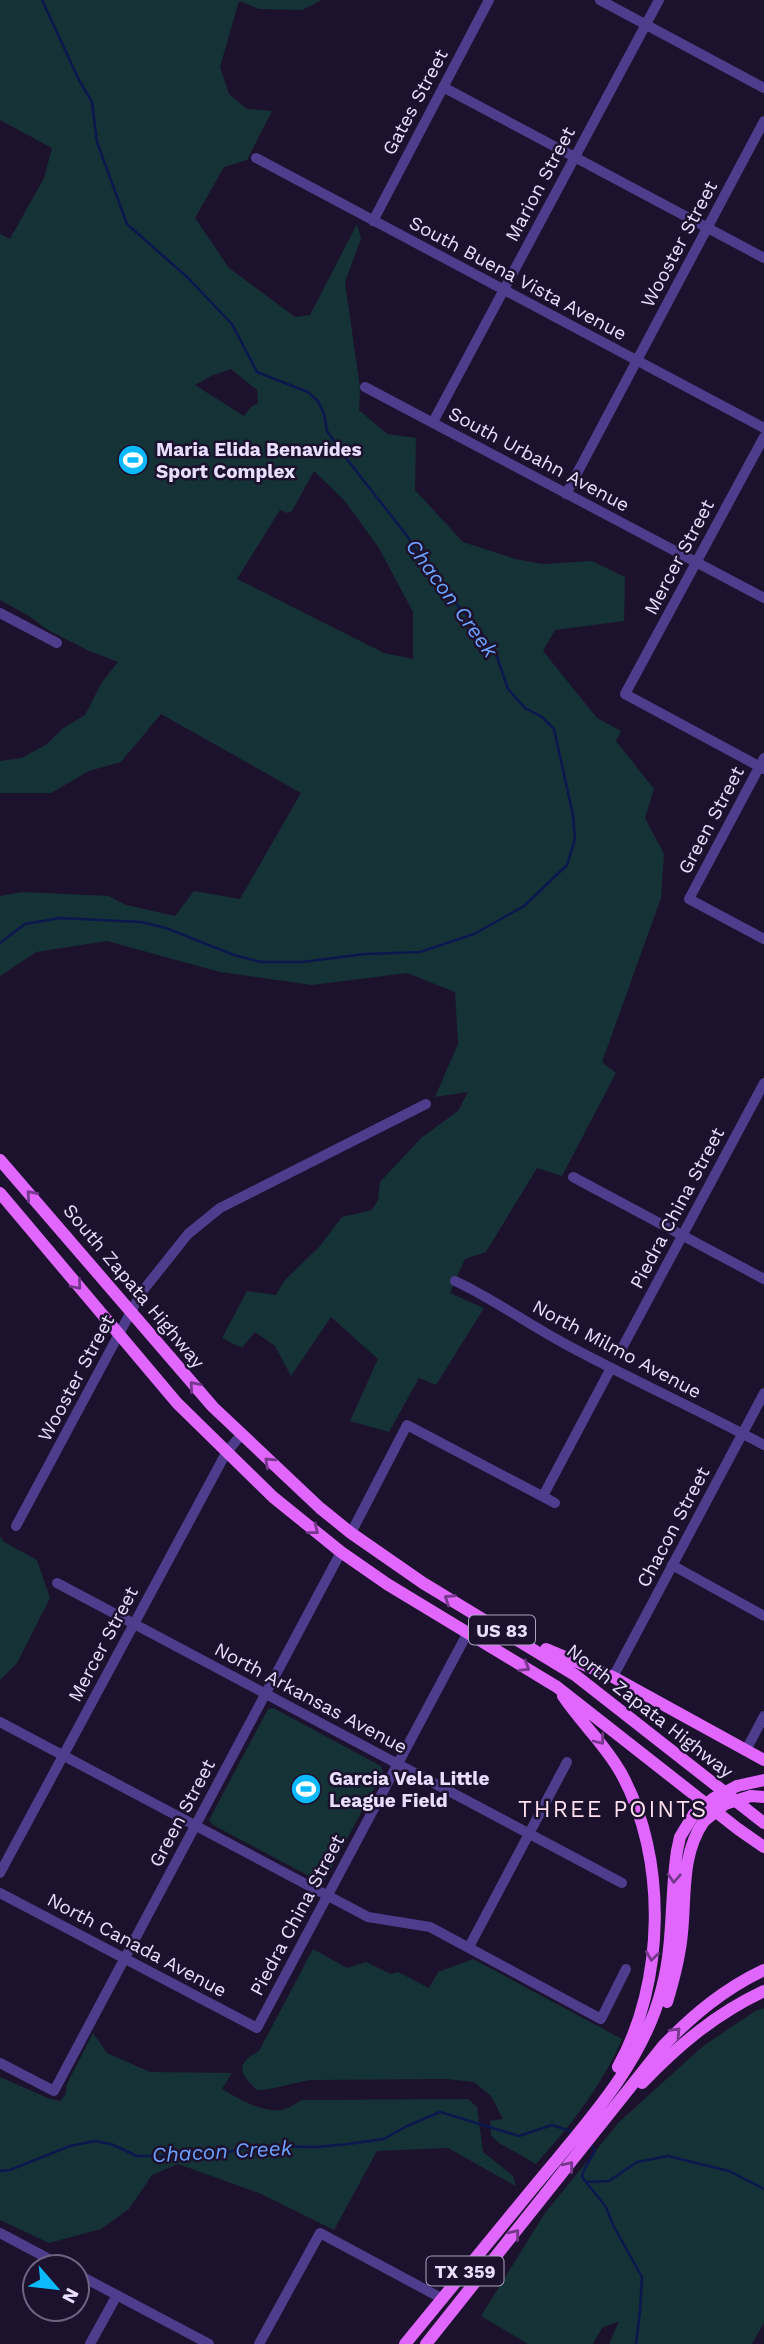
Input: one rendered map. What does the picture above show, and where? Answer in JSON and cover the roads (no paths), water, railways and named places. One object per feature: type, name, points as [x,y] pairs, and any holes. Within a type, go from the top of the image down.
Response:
[{"type":"main road","name":"South Zapata Highway","points":[[0,1160],[194,1386],[241,1436]]},
{"type":"main road","name":"US 83","points":[[0,1192],[118,1335],[177,1403],[226,1453]]},
{"type":"main road","name":"North Zapata Highway","points":[[241,1436],[351,1533],[433,1589],[542,1653],[611,1700],[764,1823]]},
{"type":"main road","name":"North Zapata Highway","points":[[226,1453],[273,1497],[341,1552],[387,1584],[557,1687],[764,1847]]},
{"type":"main road","points":[[499,1628],[612,1677],[764,1760]]},
{"type":"main road","points":[[557,1687],[574,1713],[606,1748],[622,1775],[643,1831],[650,1861],[655,1905],[654,1944],[644,2000],[623,2058],[593,2115]]},
{"type":"main road","points":[[593,2115],[631,2072],[657,2026],[667,2001],[682,1935],[689,1850],[699,1818],[714,1797],[737,1786],[764,1780]]},
{"type":"main road","points":[[699,1818],[725,1804],[757,1797]]},
{"type":"main road","points":[[603,2124],[641,2073],[685,2023],[722,1993],[764,1970]]},
{"type":"main road","points":[[603,2124],[691,2035],[717,2016],[764,1991]]},
{"type":"main road","name":"TX 359","points":[[405,2344],[593,2115]]},
{"type":"main road","name":"TX 359","points":[[426,2344],[603,2124]]},
{"type":"street","name":"Gates Street","points":[[373,221],[489,0]]},
{"type":"street","points":[[600,0],[764,89]]},
{"type":"street","name":"Marion Street","points":[[433,422],[659,0]]},
{"type":"street","points":[[443,87],[764,258]]},
{"type":"street","name":"Wooster Street","points":[[566,494],[764,121]]},
{"type":"street","name":"South Buena Vista Avenue","points":[[256,158],[764,428]]},
{"type":"street","name":"South Urbahn Avenue","points":[[365,387],[764,598]]},
{"type":"street","name":"Mercer Street","points":[[763,764],[625,694],[764,437]]},
{"type":"street","points":[[0,613],[57,643]]},
{"type":"street","name":"Green Street","points":[[763,764],[689,899],[764,939]]},
{"type":"street","name":"Piedra China Street","points":[[621,1350],[764,1083]]},
{"type":"street","points":[[753,1103],[764,1108]]},
{"type":"street","name":"Wooster Street","points":[[16,1527],[141,1293],[188,1234],[220,1208],[426,1104]]},
{"type":"street","points":[[573,1177],[764,1279]]},
{"type":"street","name":"North Milmo Avenue","points":[[455,1281],[478,1292],[540,1331],[764,1445]]},
{"type":"street","points":[[543,1496],[611,1368]]},
{"type":"street","name":"Chacon Street","points":[[612,1677],[764,1393]]},
{"type":"street","points":[[351,1533],[407,1425],[555,1503]]},
{"type":"street","name":"Mercer Street","points":[[0,1873],[226,1453],[241,1436]]},
{"type":"street","name":"Green Street","points":[[0,2063],[54,2091],[341,1552]]},
{"type":"street","points":[[672,1565],[764,1616]]},
{"type":"street","name":"North Arkansas Avenue","points":[[57,1583],[622,1884]]},
{"type":"street","name":"Piedra China Street","points":[[257,2028],[467,1634]]},
{"type":"street","points":[[746,1750],[764,1716]]},
{"type":"street","points":[[0,1722],[327,1897],[368,1917],[430,1927],[601,2019],[626,1969]]},
{"type":"street","points":[[470,1947],[567,1762]]},
{"type":"street","name":"North Canada Avenue","points":[[0,1893],[257,2028]]},
{"type":"street","points":[[0,2233],[38,2253]]},
{"type":"street","points":[[259,2344],[320,2233],[443,2298]]},
{"type":"street","points":[[91,2281],[209,2344]]},
{"type":"street","points":[[90,2344],[117,2295]]},
{"type":"waterway","name":"Chacon Creek","points":[[0,943],[25,924],[60,918],[141,922],[166,928],[234,955],[261,962],[302,962],[365,954],[420,952],[474,934],[524,906],[567,865],[575,839],[573,815],[554,729],[542,717],[525,708],[508,689],[496,654],[480,631],[426,569],[408,537],[327,431],[318,401],[308,392],[257,372],[232,324],[187,277],[127,224],[97,142],[92,102],[42,0]]},
{"type":"waterway","name":"Chacon Creek","points":[[0,2171],[10,2170],[70,2146],[95,2141],[111,2144],[137,2156],[215,2156],[250,2146],[316,2147],[348,2144],[384,2139],[440,2112],[519,2136],[552,2125],[573,2132]]},
{"type":"waterway","name":"Chacon Creek","points":[[589,2143],[595,2150],[582,2177],[606,2207],[642,2277],[636,2344]]},
{"type":"waterway","points":[[588,2182],[609,2181],[637,2162],[668,2156],[729,2171],[764,2189]]},
{"type":"place","name":"Maria Elida Benavides Sport Complex","points":[[133,460]]},
{"type":"place","name":"Garcia Vela Little League Field","points":[[306,1789]]},
{"type":"district","name":"THREE POINTS","points":[[613,1809]]}]
